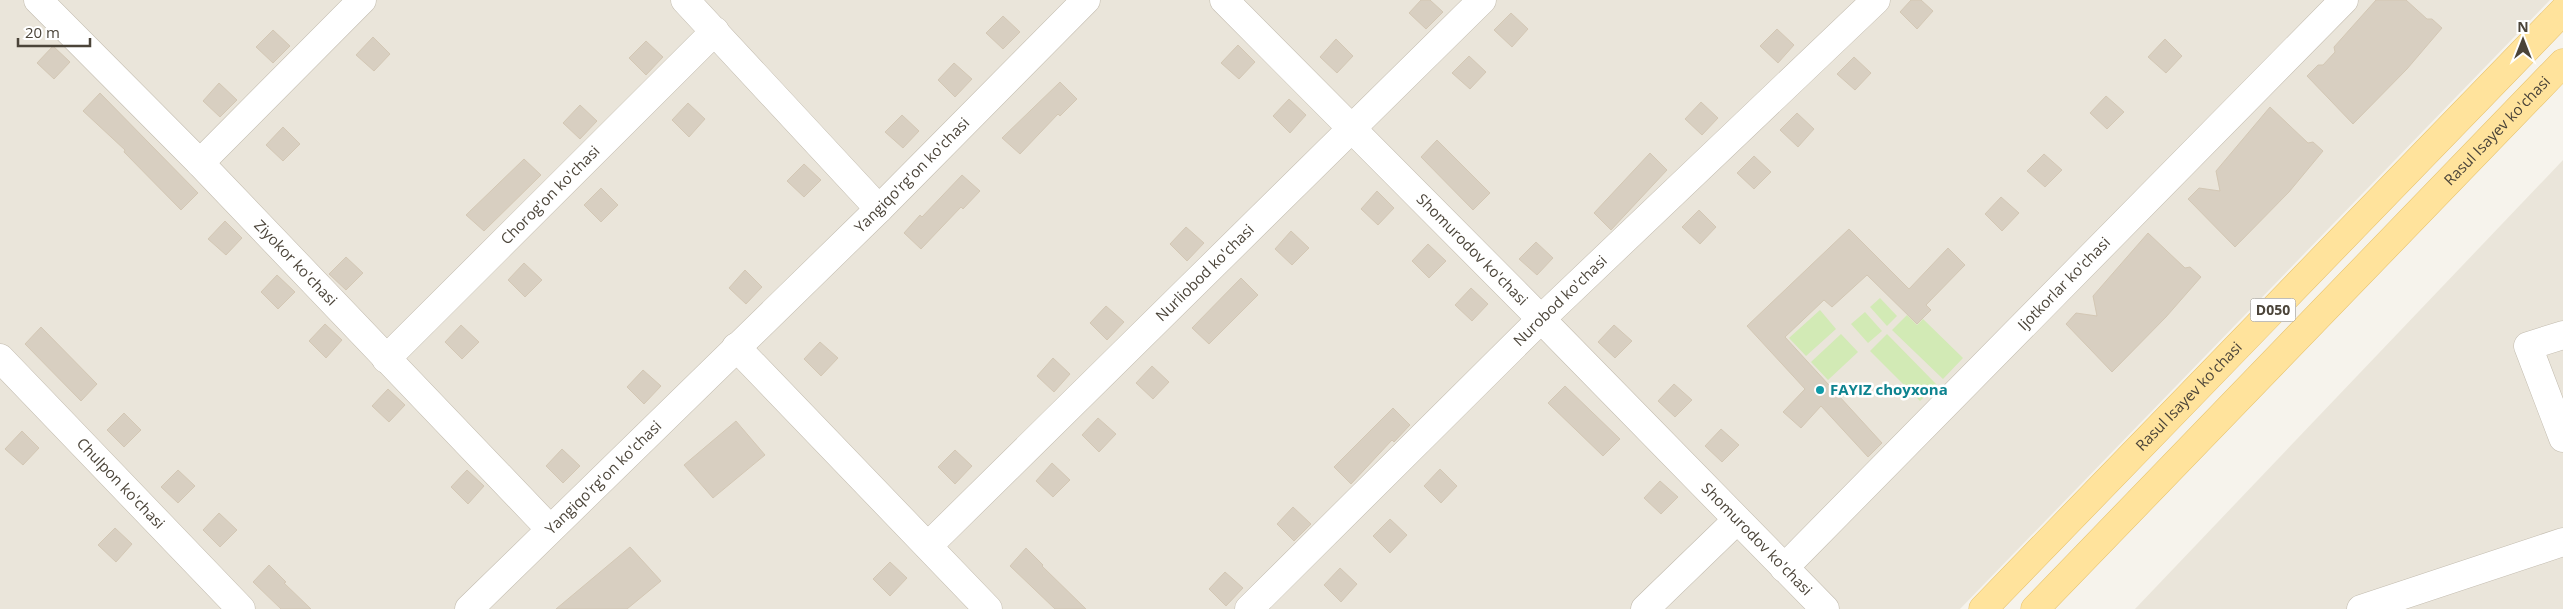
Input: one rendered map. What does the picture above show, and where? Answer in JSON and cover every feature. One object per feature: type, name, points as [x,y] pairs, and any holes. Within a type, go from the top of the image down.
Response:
[{"type":"main road","name":"Rasul Isayev ko'chasi","points":[[1983,609],[2563,11]]},
{"type":"main road","name":"Rasul Isayev ko'chasi","points":[[2035,609],[2563,62]]},
{"type":"street","name":"Ziyokor ko'chasi","points":[[38,0],[200,163],[550,529]]},
{"type":"street","points":[[200,163],[362,0]]},
{"type":"street","name":"Yangiqo'rg'on ko'chasi","points":[[469,609],[879,209],[1086,0]]},
{"type":"street","name":"Shomurodov ko'chasi","points":[[1224,0],[1350,129],[1541,319],[1825,609]]},
{"type":"street","name":"Nurliobod ko'chasi","points":[[928,546],[1482,0]]},
{"type":"street","name":"Nurobod ko'chasi","points":[[1249,609],[1541,319],[1876,0]]},
{"type":"street","name":"Ijotkorlar ko'chasi","points":[[1784,568],[2344,0]]},
{"type":"street","name":"Chorog'on ko'chasi","points":[[386,359],[702,11],[879,209]]},
{"type":"street","points":[[2563,335],[2528,346],[2563,438]]},
{"type":"street","points":[[736,347],[988,609]]},
{"type":"street","name":"Chulpon ko'chasi","points":[[0,358],[241,609]]},
{"type":"street","points":[[1645,609],[1737,520]]},
{"type":"street","points":[[2361,609],[2563,542]]},
{"type":"shaded area","points":[[0,0],[2550,0],[1960,609],[0,609]]},
{"type":"shaded area","points":[[2563,160],[2563,609],[2135,609]]},
{"type":"green space","points":[[1880,298],[1897,316],[1887,326],[1870,307]]},
{"type":"green space","points":[[1820,310],[1836,329],[1806,356],[1789,338]]},
{"type":"green space","points":[[1865,312],[1882,331],[1868,343],[1851,324]]},
{"type":"green space","points":[[1907,315],[1917,325],[1923,319],[1963,358],[1943,379],[1892,330]]},
{"type":"green space","points":[[1841,334],[1858,352],[1828,380],[1811,362]]},
{"type":"green space","points":[[1887,334],[1937,385],[1920,401],[1870,351]]},
{"type":"building","points":[[1421,0],[1430,0],[1443,12],[1426,29],[1409,13]]},
{"type":"building","points":[[1911,0],[1921,0],[1933,11],[1917,29],[1900,12]]},
{"type":"building","points":[[2376,0],[2406,0],[2427,19],[2432,19],[2442,28],[2407,69],[2353,124],[2307,76],[2318,65],[2323,65],[2335,52],[2334,47]]},
{"type":"building","points":[[1511,13],[1528,29],[1512,47],[1494,30]]},
{"type":"building","points":[[1003,16],[1020,32],[1003,49],[986,33]]},
{"type":"building","points":[[1777,29],[1794,45],[1778,63],[1760,46]]},
{"type":"building","points":[[273,30],[290,46],[273,63],[256,47]]},
{"type":"building","points":[[373,37],[390,54],[374,71],[356,55]]},
{"type":"building","points":[[1336,39],[1353,56],[1337,73],[1320,57]]},
{"type":"building","points":[[2165,39],[2182,56],[2166,73],[2148,57]]},
{"type":"building","points":[[646,41],[663,57],[646,75],[629,58]]},
{"type":"building","points":[[1238,45],[1255,62],[1239,79],[1221,63]]},
{"type":"building","points":[[53,46],[70,62],[54,79],[37,63]]},
{"type":"building","points":[[1469,56],[1486,72],[1470,89],[1452,73]]},
{"type":"building","points":[[1854,57],[1871,73],[1855,90],[1837,74]]},
{"type":"building","points":[[954,63],[972,79],[955,97],[938,80]]},
{"type":"building","points":[[1060,82],[1077,99],[1060,116],[1058,114],[1020,154],[1002,138]]},
{"type":"building","points":[[219,83],[237,100],[220,117],[203,101]]},
{"type":"building","points":[[100,93],[198,193],[181,210],[124,152],[125,150],[83,111]]},
{"type":"building","points":[[2106,96],[2124,112],[2107,129],[2090,113]]},
{"type":"building","points":[[1289,99],[1306,115],[1290,133],[1273,116]]},
{"type":"building","points":[[1701,102],[1718,118],[1702,135],[1685,119]]},
{"type":"building","points":[[688,103],[705,119],[689,137],[672,120]]},
{"type":"building","points":[[580,105],[597,121],[580,139],[563,123]]},
{"type":"building","points":[[2270,107],[2308,143],[2313,142],[2323,151],[2289,192],[2235,247],[2188,199],[2199,188],[2220,191],[2216,171]]},
{"type":"building","points":[[1797,113],[1814,129],[1798,147],[1780,130]]},
{"type":"building","points":[[902,115],[919,131],[903,148],[885,132]]},
{"type":"building","points":[[283,127],[300,144],[283,161],[266,145]]},
{"type":"building","points":[[1437,140],[1490,193],[1473,210],[1421,157]]},
{"type":"building","points":[[1650,153],[1667,170],[1611,230],[1594,213]]},
{"type":"building","points":[[2044,154],[2062,170],[2045,187],[2027,171]]},
{"type":"building","points":[[1754,156],[1771,172],[1754,189],[1737,173]]},
{"type":"building","points":[[524,159],[541,175],[484,231],[466,215]]},
{"type":"building","points":[[804,164],[821,180],[804,197],[787,181]]},
{"type":"building","points":[[962,175],[980,191],[963,209],[961,207],[921,249],[904,233]]},
{"type":"building","points":[[601,188],[618,205],[601,222],[584,205]]},
{"type":"building","points":[[1377,191],[1394,208],[1378,225],[1361,209]]},
{"type":"building","points":[[2001,197],[2019,213],[2002,231],[1985,214]]},
{"type":"building","points":[[1699,210],[1716,227],[1700,244],[1682,227]]},
{"type":"building","points":[[225,221],[242,238],[226,255],[208,239]]},
{"type":"building","points":[[1186,227],[1204,243],[1187,261],[1170,244]]},
{"type":"building","name":"FAYIZ choyxona","points":[[1849,229],[1909,289],[1948,248],[1965,265],[1926,305],[1931,310],[1917,324],[1867,275],[1832,307],[1824,300],[1785,337],[1882,443],[1868,457],[1821,406],[1801,428],[1783,412],[1805,389],[1747,326]]},
{"type":"building","points":[[1291,231],[1309,248],[1292,265],[1275,249]]},
{"type":"building","points":[[2148,233],[2185,268],[2190,267],[2201,277],[2166,317],[2112,372],[2066,324],[2076,313],[2097,316],[2093,296]]},
{"type":"building","points":[[1536,242],[1553,258],[1537,275],[1519,259]]},
{"type":"building","points":[[1428,244],[1446,261],[1429,278],[1412,261]]},
{"type":"building","points":[[346,257],[363,273],[346,290],[329,274]]},
{"type":"building","points":[[524,263],[542,280],[525,297],[508,280]]},
{"type":"building","points":[[745,270],[762,287],[746,304],[729,288]]},
{"type":"building","points":[[277,275],[295,292],[278,309],[261,292]]},
{"type":"building","points":[[1241,278],[1258,295],[1209,344],[1192,328]]},
{"type":"building","points":[[1471,288],[1488,304],[1472,321],[1455,305]]},
{"type":"building","points":[[1106,306],[1124,322],[1107,340],[1090,323]]},
{"type":"building","points":[[325,324],[342,340],[326,358],[309,341]]},
{"type":"building","points":[[461,325],[479,342],[462,359],[445,342]]},
{"type":"building","points":[[1614,325],[1632,341],[1615,358],[1598,342]]},
{"type":"building","points":[[41,327],[97,384],[81,401],[25,344]]},
{"type":"building","points":[[820,342],[838,358],[821,376],[804,359]]},
{"type":"building","points":[[1053,358],[1070,374],[1054,392],[1037,376]]},
{"type":"building","points":[[1152,366],[1169,382],[1153,399],[1136,383]]},
{"type":"building","points":[[643,370],[661,386],[644,404],[627,387]]},
{"type":"building","points":[[1674,384],[1692,400],[1675,417],[1658,401]]},
{"type":"building","points":[[1565,386],[1620,439],[1603,456],[1548,403]]},
{"type":"building","points":[[388,389],[405,405],[389,422],[372,406]]},
{"type":"building","points":[[1393,408],[1410,425],[1394,442],[1392,440],[1351,484],[1334,467]]},
{"type":"building","points":[[124,413],[141,430],[124,447],[107,430]]},
{"type":"building","points":[[1098,418],[1116,434],[1099,452],[1082,435]]},
{"type":"building","points":[[736,421],[765,455],[713,498],[684,465]]},
{"type":"building","points":[[1721,429],[1739,445],[1722,462],[1705,446]]},
{"type":"building","points":[[22,431],[39,448],[23,465],[5,449]]},
{"type":"building","points":[[562,449],[580,466],[563,483],[546,466]]},
{"type":"building","points":[[955,450],[972,466],[955,484],[938,467]]},
{"type":"building","points":[[1052,463],[1070,480],[1053,497],[1036,481]]},
{"type":"building","points":[[1440,469],[1457,486],[1441,503],[1424,486]]},
{"type":"building","points":[[178,470],[195,486],[178,503],[161,487]]},
{"type":"building","points":[[467,470],[484,486],[468,504],[451,487]]},
{"type":"building","points":[[1660,481],[1678,497],[1661,514],[1644,498]]},
{"type":"building","points":[[1293,507],[1311,524],[1294,541],[1277,524]]},
{"type":"building","points":[[219,513],[237,530],[220,547],[203,530]]},
{"type":"building","points":[[1390,519],[1407,535],[1390,553],[1373,536]]},
{"type":"building","points":[[115,528],[132,544],[116,562],[98,545]]},
{"type":"building","points":[[630,547],[661,581],[627,609],[556,609]]},
{"type":"building","points":[[1026,548],[1086,609],[1055,609],[1010,566]]},
{"type":"building","points":[[890,562],[907,578],[890,596],[873,579]]},
{"type":"building","points":[[269,565],[286,582],[284,583],[311,609],[281,609],[253,582]]},
{"type":"building","points":[[1340,568],[1357,584],[1341,602],[1324,585]]},
{"type":"building","points":[[1225,572],[1243,588],[1226,606],[1209,589]]},
{"type":"place","name":"FAYIZ choyxona","points":[[1820,390]]}]
